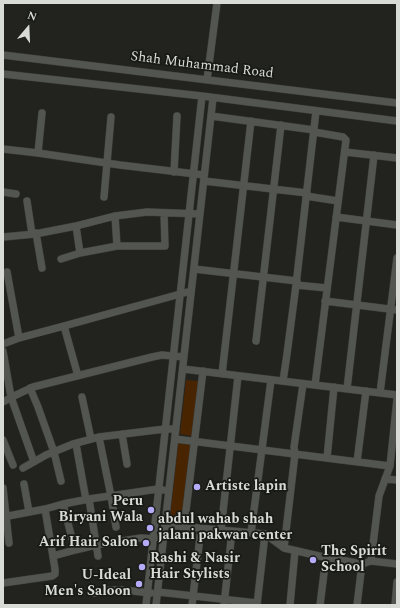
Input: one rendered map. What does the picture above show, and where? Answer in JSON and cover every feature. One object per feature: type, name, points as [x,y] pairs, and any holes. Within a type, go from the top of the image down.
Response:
[{"type":"street","points":[[207,80],[217,3]]},
{"type":"street","name":"Shah Muhammad Road","points":[[3,55],[397,103]]},
{"type":"street","points":[[3,74],[202,96],[397,121]]},
{"type":"street","points":[[146,605],[202,96]]},
{"type":"street","points":[[156,605],[213,98]]},
{"type":"street","points":[[283,381],[288,354],[316,111]]},
{"type":"street","points":[[38,153],[42,113]]},
{"type":"street","points":[[174,172],[177,116]]},
{"type":"street","points":[[211,116],[281,125],[314,131],[344,138],[346,140],[315,385]]},
{"type":"street","points":[[104,197],[111,117]]},
{"type":"street","points":[[222,374],[251,121]]},
{"type":"street","points":[[256,341],[281,125]]},
{"type":"street","points":[[3,149],[193,174],[204,178],[244,186],[338,201]]},
{"type":"street","points":[[345,152],[397,158]]},
{"type":"street","points":[[347,389],[374,155]]},
{"type":"street","points":[[3,192],[16,194]]},
{"type":"street","points":[[27,201],[42,268]]},
{"type":"street","points":[[3,238],[76,226],[115,216],[147,212],[200,214]]},
{"type":"street","points":[[61,259],[80,253],[117,246],[165,246],[164,212]]},
{"type":"street","points":[[115,216],[117,246]]},
{"type":"street","points":[[336,217],[397,225]]},
{"type":"street","points":[[76,226],[80,253]]},
{"type":"street","points":[[380,393],[394,310],[397,258]]},
{"type":"street","points":[[194,269],[264,277],[327,288]]},
{"type":"street","points":[[7,272],[19,338]]},
{"type":"street","points":[[3,344],[19,338],[191,291]]},
{"type":"street","points":[[325,301],[394,310]]},
{"type":"street","points":[[64,326],[78,376]]},
{"type":"street","points":[[3,351],[11,397],[34,462]]},
{"type":"street","points":[[3,402],[30,388],[152,357],[162,355],[184,357]]},
{"type":"street","points":[[183,369],[397,395]]},
{"type":"street","points":[[184,527],[203,371]]},
{"type":"street","points":[[221,530],[238,376]]},
{"type":"street","points":[[251,533],[271,380]]},
{"type":"street","points":[[284,548],[295,454],[294,447],[303,384]]},
{"type":"street","points":[[327,458],[334,387]]},
{"type":"street","points":[[30,388],[54,452],[62,482]]},
{"type":"street","points":[[357,462],[366,391]]},
{"type":"street","points":[[82,397],[90,439]]},
{"type":"street","points":[[371,560],[379,496],[390,466],[397,399]]},
{"type":"street","points":[[23,468],[54,452],[90,439],[165,429],[176,429]]},
{"type":"street","points":[[122,434],[127,464]]},
{"type":"street","points":[[99,437],[112,496],[116,527]]},
{"type":"street","points":[[175,439],[390,466]]},
{"type":"street","points":[[3,440],[13,465]]},
{"type":"street","points":[[76,444],[98,556]]},
{"type":"street","points":[[385,479],[397,480]]},
{"type":"street","points":[[24,484],[29,512]]},
{"type":"street","points":[[3,488],[9,543]]},
{"type":"street","points":[[5,517],[87,499],[158,490],[169,490]]},
{"type":"street","points":[[63,504],[75,550]]},
{"type":"street","points":[[3,583],[52,576],[55,574],[45,509]]},
{"type":"street","points":[[165,525],[265,534],[284,548],[296,551],[362,564],[371,560],[397,564]]},
{"type":"street","points":[[192,605],[201,528]]},
{"type":"street","points":[[224,602],[232,531]]},
{"type":"street","points":[[96,593],[110,590],[123,590],[193,596],[224,602],[257,604],[265,534]]},
{"type":"street","points":[[53,556],[75,550],[141,538],[164,539]]},
{"type":"street","points":[[290,605],[296,551]]},
{"type":"street","points":[[320,605],[326,557]]},
{"type":"street","points":[[358,605],[362,564]]},
{"type":"street","points":[[395,605],[397,582]]},
{"type":"shaded area","points":[[186,380],[199,381],[192,436],[180,434]]},
{"type":"shaded area","points":[[178,443],[191,445],[183,520],[170,519]]},
{"type":"place","name":"Artiste lapin","points":[[197,487]]},
{"type":"place","name":"Peru Biryani Wala","points":[[151,510]]},
{"type":"place","name":"abdul wahab shah jalani pakwan center","points":[[150,528]]},
{"type":"place","name":"Arif Hair Salon","points":[[146,543]]},
{"type":"place","name":"The Spirit School","points":[[313,560]]},
{"type":"place","name":"Rashi & Nasir Hair Stylists","points":[[142,567]]},
{"type":"place","name":"U-Ideal Men's Saloon","points":[[139,584]]}]
